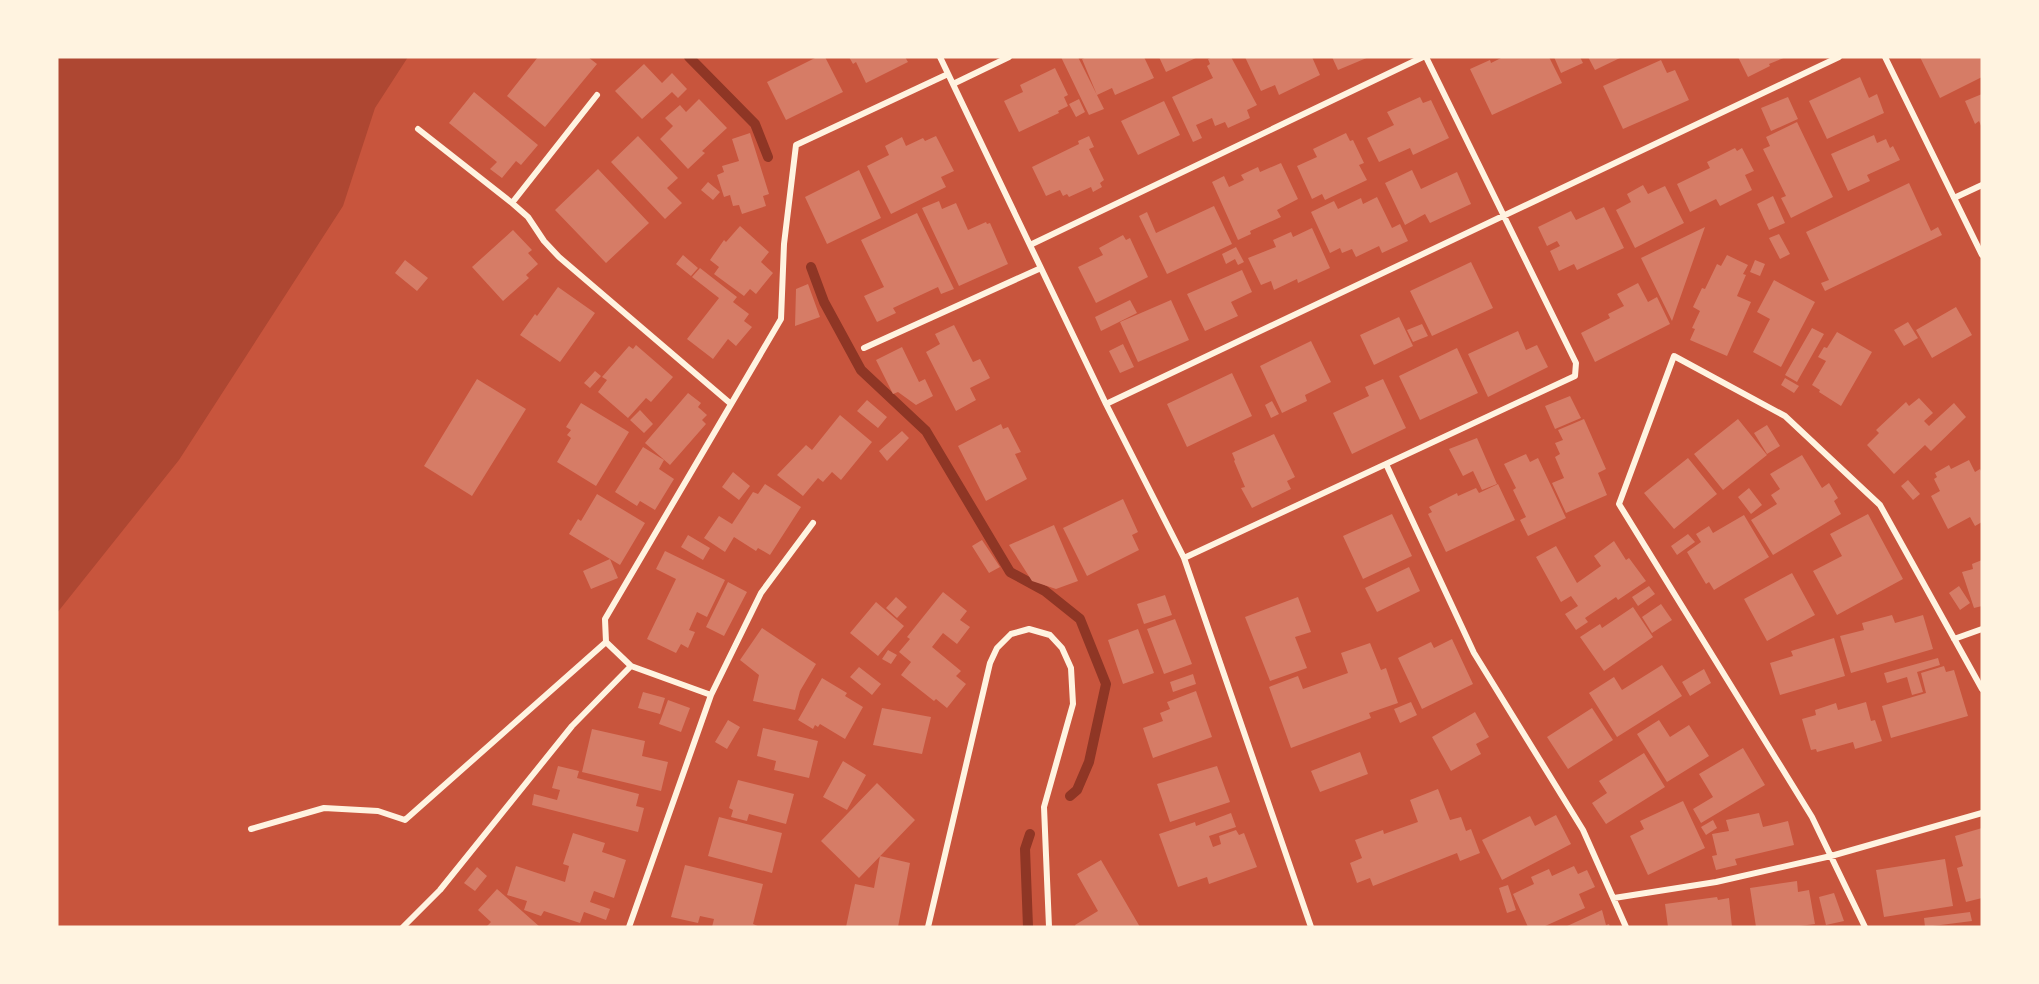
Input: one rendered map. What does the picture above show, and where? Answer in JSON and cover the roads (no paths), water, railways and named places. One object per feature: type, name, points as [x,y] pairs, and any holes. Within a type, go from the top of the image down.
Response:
[{"type":"street","points":[[940,57],[1106,404],[1184,558],[1311,927]]},
{"type":"street","points":[[952,84],[1009,57]]},
{"type":"street","points":[[1030,245],[1424,57],[1504,216],[1576,363],[1575,376],[1184,558]]},
{"type":"street","points":[[1106,404],[1839,57]]},
{"type":"street","points":[[1885,57],[1982,255]]},
{"type":"street","points":[[711,695],[631,666],[606,642],[605,619],[781,319],[784,244],[796,145],[948,74]]},
{"type":"street","points":[[512,203],[597,95]]},
{"type":"street","points":[[418,129],[528,217],[544,241],[559,257],[731,405]]},
{"type":"street","points":[[1954,198],[1982,185]]},
{"type":"street","points":[[864,348],[1041,268]]},
{"type":"street","points":[[1865,927],[1812,817],[1619,504],[1674,356],[1785,416],[1880,505],[1982,689]]},
{"type":"street","points":[[1386,464],[1474,653],[1583,830],[1626,927]]},
{"type":"street","points":[[629,927],[711,695],[761,593],[813,523]]},
{"type":"street","points":[[1954,639],[1982,629]]},
{"type":"street","points":[[928,927],[990,663],[996,648],[1011,634],[1029,630],[1050,635],[1062,648],[1071,668],[1072,704],[1044,807],[1049,927]]},
{"type":"street","points":[[251,829],[324,808],[378,811],[405,820],[606,642]]},
{"type":"street","points":[[403,927],[440,890],[572,726],[631,666]]},
{"type":"street","points":[[1614,898],[1716,882],[1831,856],[1982,813]]},
{"type":"waterway","points":[[689,57],[755,124],[768,157]]},
{"type":"waterway","points":[[811,267],[824,302],[861,370],[926,431],[1010,572],[1045,591],[1080,619],[1106,684],[1089,762],[1077,790],[1070,796]]},
{"type":"waterway","points":[[1028,927],[1025,849],[1030,834]]}]
